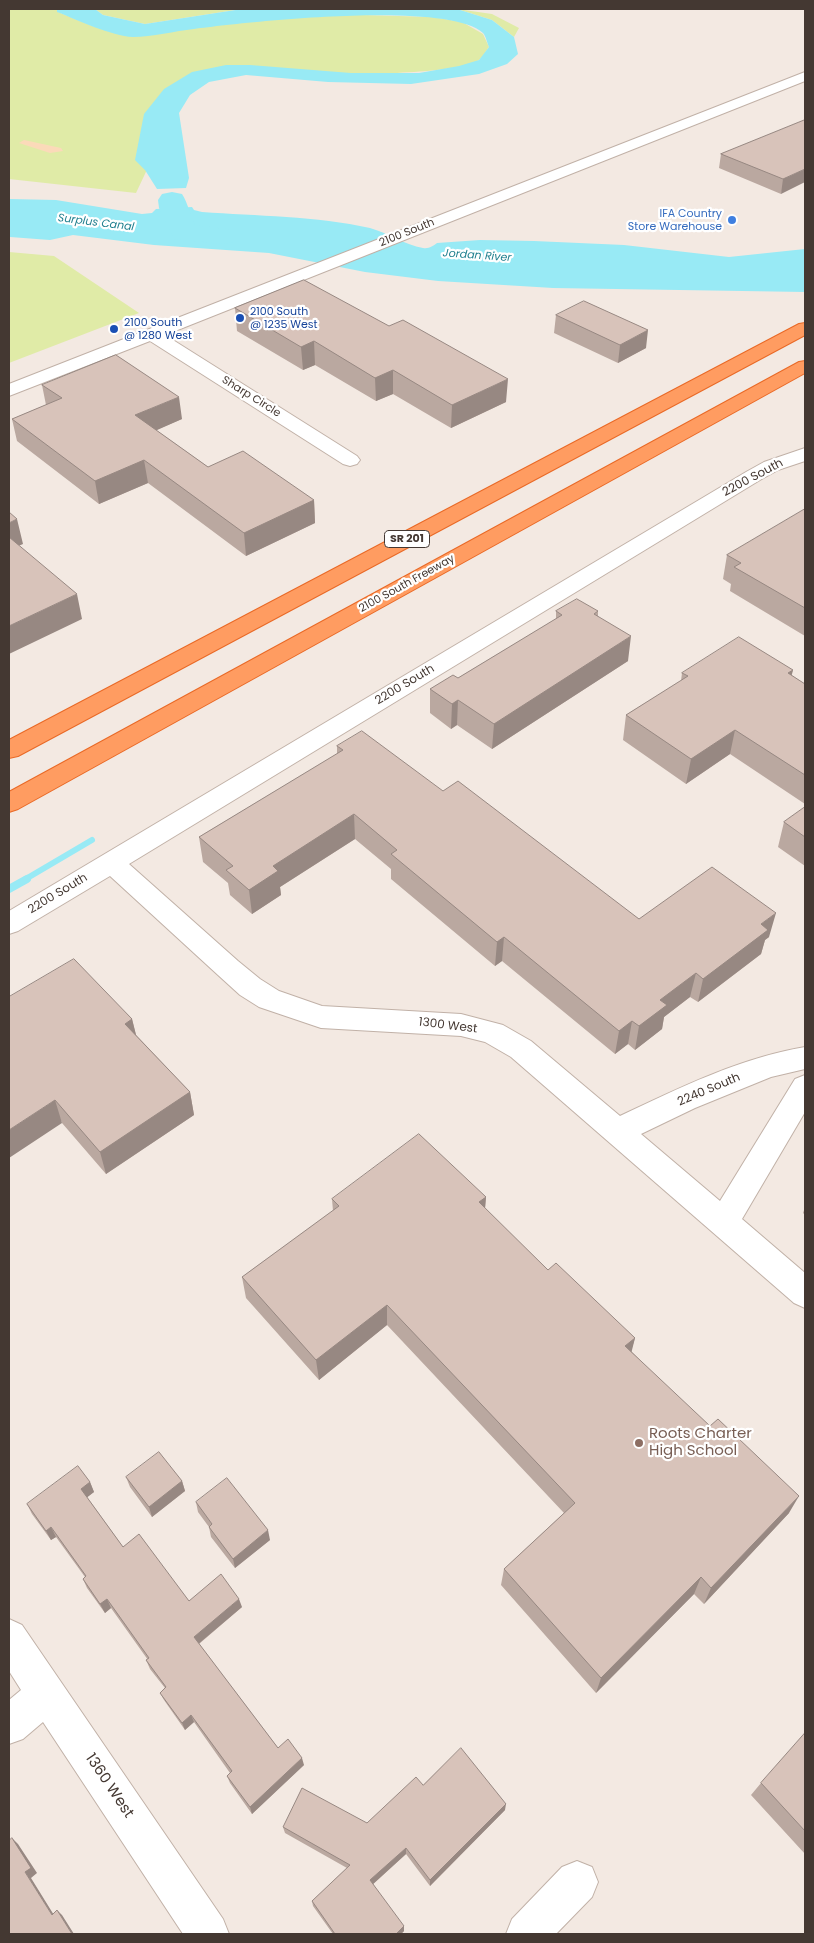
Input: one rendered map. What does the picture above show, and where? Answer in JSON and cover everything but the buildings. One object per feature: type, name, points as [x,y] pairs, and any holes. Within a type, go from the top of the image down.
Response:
[{"type":"highway","name":"SR 201","points":[[9,750],[805,328]]},
{"type":"highway","name":"2100 South Freeway","points":[[9,803],[805,366]]},
{"type":"highway","points":[[698,424],[753,411],[805,382]]},
{"type":"street","name":"2100 South","points":[[9,390],[805,76]]},
{"type":"street","name":"Sharp Circle","points":[[152,334],[350,460]]},
{"type":"street","name":"2200 South","points":[[9,924],[753,476],[771,466],[805,454]]},
{"type":"street","name":"1300 West","points":[[111,862],[228,968],[250,987],[269,999],[321,1017],[461,1026],[493,1033],[521,1049],[805,1293]]},
{"type":"street","name":"2240 South","points":[[617,1132],[685,1100],[767,1066],[805,1058]]},
{"type":"street","points":[[723,1223],[805,1087]]},
{"type":"street","name":"1360 West","points":[[9,1638],[208,1934]]},
{"type":"street","points":[[9,1725],[47,1694]]},
{"type":"street","points":[[528,1934],[577,1882]]},
{"type":"green space","points":[[9,9],[57,9],[58,12],[95,27],[330,14],[433,17],[462,22],[483,34],[489,47],[480,59],[462,66],[430,71],[343,74],[193,72],[136,193],[9,179]]},
{"type":"green space","points":[[95,9],[242,9],[145,24],[103,15]]},
{"type":"green space","points":[[457,9],[492,14],[519,28],[514,37],[492,20]]},
{"type":"green space","points":[[9,252],[54,256],[139,313],[9,363]]},
{"type":"sand","points":[[24,140],[61,148],[63,151],[50,153],[19,143]]},
{"type":"water","points":[[57,9],[95,9],[103,15],[145,24],[242,9],[457,9],[492,20],[514,37],[518,54],[507,64],[479,74],[411,84],[328,82],[246,75],[209,82],[190,95],[179,113],[189,178],[186,188],[157,189],[145,170],[135,160],[144,114],[164,89],[192,72],[226,65],[250,65],[351,73],[419,73],[459,66],[479,60],[489,47],[485,36],[483,33],[462,23],[430,17],[389,15],[299,18],[133,37],[115,34],[95,27],[57,12]]},
{"type":"water","name":"Jordan River","points":[[9,199],[56,200],[142,214],[152,213],[156,209],[192,207],[194,210],[202,212],[329,221],[370,228],[425,248],[437,243],[480,240],[534,241],[624,245],[729,257],[805,249],[805,292],[553,288],[438,281],[365,272],[269,253],[154,245],[73,235],[50,240],[10,237]]},
{"type":"waterway","name":"Surplus Canal","points":[[172,200],[173,208],[184,233],[223,236]]},
{"type":"waterway","points":[[24,880],[92,840]]},
{"type":"waterway","points":[[9,889],[27,879]]},
{"type":"place","name":"IFA Country Store Warehouse","points":[[732,220]]},
{"type":"place","name":"2100 South @ 1235 West","points":[[240,318]]},
{"type":"place","name":"2100 South @ 1280 West","points":[[114,329]]},
{"type":"place","name":"Roots Charter High School","points":[[639,1443]]}]
